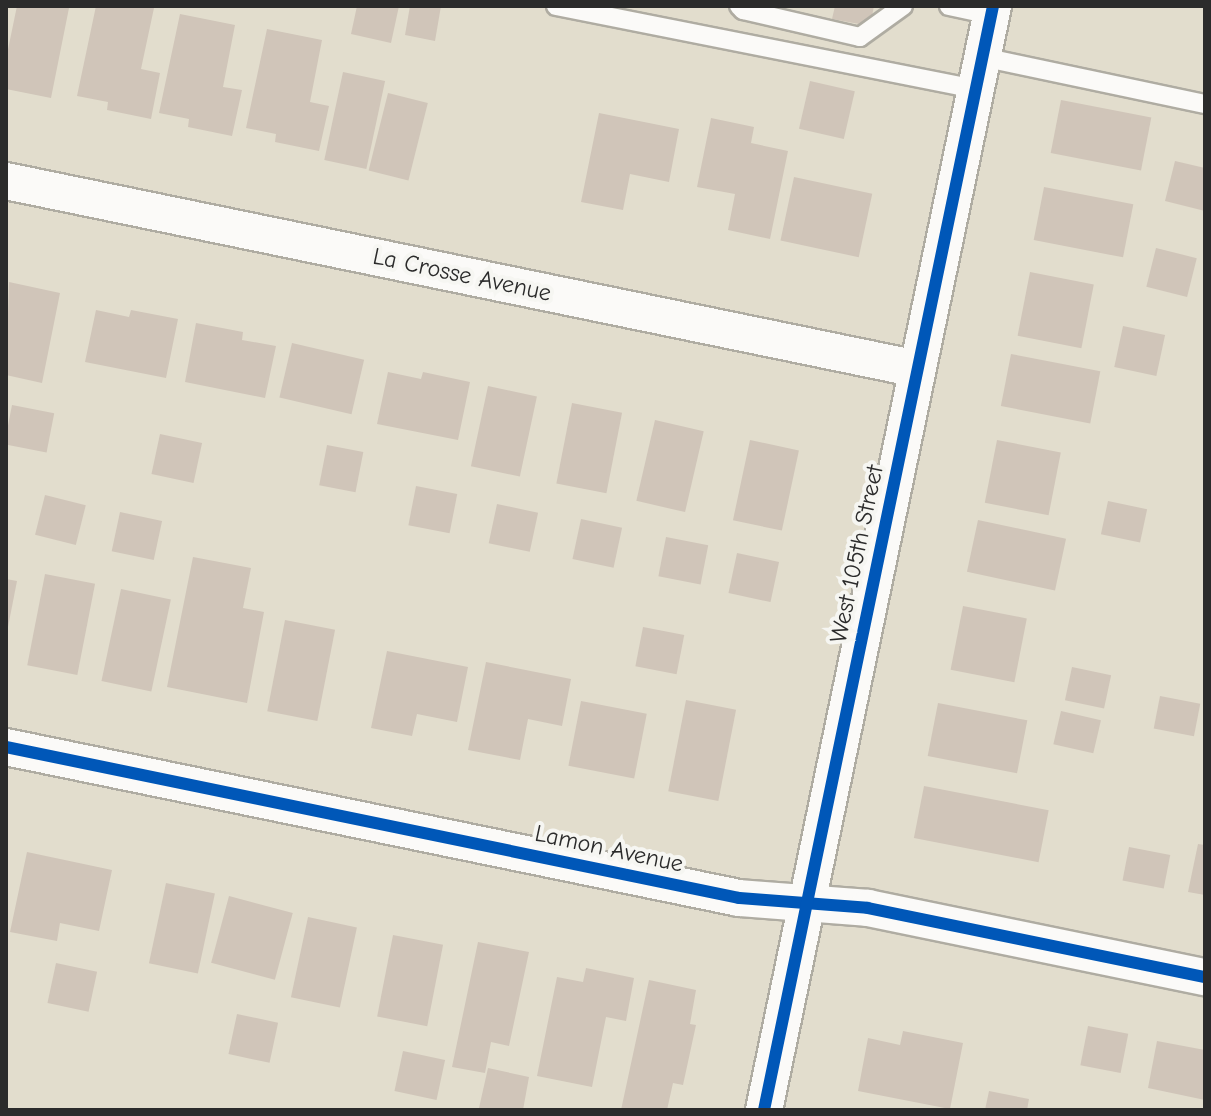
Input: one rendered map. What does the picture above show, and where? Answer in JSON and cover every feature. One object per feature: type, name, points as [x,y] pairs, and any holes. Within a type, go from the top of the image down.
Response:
[{"type":"street","name":"West 105th Street","points":[[764,1110],[992,10]]},
{"type":"street","name":"La Crosse Avenue","points":[[6,181],[918,369]]},
{"type":"street","name":"Lamon Avenue","points":[[6,747],[739,898],[868,908],[1205,977]]},
{"type":"lane","points":[[556,6],[979,73],[1205,104]]},
{"type":"lane","points":[[739,6],[743,10],[860,37],[903,6]]},
{"type":"lane","points":[[949,6],[992,10]]},
{"type":"building","points":[[17,6],[69,8],[51,98],[6,89],[6,59]]},
{"type":"building","points":[[96,6],[154,8],[141,69],[160,73],[151,119],[107,110],[108,102],[77,96]]},
{"type":"building","points":[[357,6],[399,6],[391,43],[351,34]]},
{"type":"building","points":[[410,6],[441,6],[435,41],[405,35]]},
{"type":"building","points":[[835,6],[874,6],[870,26],[832,19]]},
{"type":"building","points":[[180,14],[235,25],[223,87],[242,90],[232,136],[188,127],[189,119],[159,113]]},
{"type":"building","points":[[267,29],[322,40],[310,102],[329,106],[319,151],[275,142],[276,134],[246,128]]},
{"type":"building","points":[[343,72],[385,81],[366,169],[324,160]]},
{"type":"building","points":[[810,81],[855,91],[844,139],[799,129]]},
{"type":"building","points":[[388,93],[428,103],[408,181],[369,171]]},
{"type":"building","points":[[1061,100],[1151,118],[1141,171],[1051,153]]},
{"type":"building","points":[[599,113],[679,129],[669,182],[630,174],[623,210],[581,202]]},
{"type":"building","points":[[711,118],[754,127],[751,143],[788,151],[770,239],[728,230],[735,194],[697,187]]},
{"type":"building","points":[[1175,161],[1205,168],[1205,211],[1165,201]]},
{"type":"building","points":[[794,177],[872,194],[859,257],[780,241]]},
{"type":"building","points":[[1044,187],[1133,204],[1123,257],[1034,240]]},
{"type":"building","points":[[1156,248],[1197,258],[1187,297],[1146,287]]},
{"type":"building","points":[[1030,272],[1094,284],[1081,348],[1018,336]]},
{"type":"building","points":[[9,282],[60,293],[42,383],[6,375]]},
{"type":"building","points":[[96,310],[129,317],[131,310],[178,319],[166,378],[85,362]]},
{"type":"building","points":[[196,323],[243,332],[242,340],[276,346],[265,398],[185,382]]},
{"type":"building","points":[[1123,326],[1165,335],[1156,376],[1114,367]]},
{"type":"building","points":[[292,343],[364,360],[352,414],[279,398]]},
{"type":"building","points":[[1011,354],[1100,371],[1090,423],[1001,406]]},
{"type":"building","points":[[388,372],[421,379],[423,372],[470,382],[458,440],[377,424]]},
{"type":"building","points":[[488,386],[537,396],[520,477],[471,466]]},
{"type":"building","points":[[572,403],[622,413],[606,493],[556,483]]},
{"type":"building","points":[[12,405],[54,413],[47,452],[6,445]]},
{"type":"building","points":[[655,420],[704,431],[685,512],[636,501]]},
{"type":"building","points":[[160,434],[202,443],[194,483],[151,474]]},
{"type":"building","points":[[750,440],[799,450],[782,531],[733,520]]},
{"type":"building","points":[[997,440],[1061,452],[1049,515],[985,503]]},
{"type":"building","points":[[327,445],[363,452],[355,492],[319,485]]},
{"type":"building","points":[[416,486],[457,494],[450,533],[408,525]]},
{"type":"building","points":[[45,495],[86,505],[76,545],[35,535]]},
{"type":"building","points":[[1108,501],[1147,509],[1140,543],[1101,534]]},
{"type":"building","points":[[497,504],[538,513],[530,552],[489,543]]},
{"type":"building","points":[[120,512],[162,521],[154,560],[112,551]]},
{"type":"building","points":[[581,519],[622,528],[614,568],[572,559]]},
{"type":"building","points":[[978,520],[1066,539],[1055,591],[967,572]]},
{"type":"building","points":[[666,537],[708,545],[701,584],[658,576]]},
{"type":"building","points":[[737,553],[779,562],[771,602],[728,593]]},
{"type":"building","points":[[193,557],[251,568],[243,608],[264,612],[247,703],[167,687]]},
{"type":"building","points":[[45,574],[95,584],[77,675],[27,665]]},
{"type":"building","points":[[6,579],[17,581],[7,632],[6,632]]},
{"type":"building","points":[[121,589],[171,600],[151,692],[101,681]]},
{"type":"building","points":[[963,606],[1027,618],[1014,682],[951,670]]},
{"type":"building","points":[[285,620],[335,630],[317,721],[267,711]]},
{"type":"building","points":[[643,627],[684,635],[677,674],[635,666]]},
{"type":"building","points":[[387,651],[468,667],[457,722],[417,714],[412,736],[371,728]]},
{"type":"building","points":[[486,662],[571,679],[562,726],[528,719],[520,760],[468,750]]},
{"type":"building","points":[[1072,667],[1111,675],[1104,709],[1065,700]]},
{"type":"building","points":[[1160,696],[1200,704],[1194,736],[1154,728]]},
{"type":"building","points":[[686,700],[736,710],[718,801],[668,791]]},
{"type":"building","points":[[581,701],[647,714],[634,779],[568,766]]},
{"type":"building","points":[[938,703],[1027,720],[1017,773],[928,756]]},
{"type":"building","points":[[1061,711],[1101,720],[1093,753],[1053,744]]},
{"type":"building","points":[[924,786],[1049,810],[1039,862],[914,838]]},
{"type":"building","points":[[1198,844],[1205,845],[1205,895],[1188,892]]},
{"type":"building","points":[[1129,847],[1170,855],[1164,888],[1123,880]]},
{"type":"building","points":[[27,852],[112,870],[99,931],[60,923],[57,941],[10,932]]},
{"type":"building","points":[[166,883],[215,893],[198,974],[149,963]]},
{"type":"building","points":[[229,896],[293,913],[275,980],[211,963]]},
{"type":"building","points":[[308,917],[357,927],[340,1008],[291,997]]},
{"type":"building","points":[[393,935],[443,945],[427,1026],[377,1016]]},
{"type":"building","points":[[478,942],[529,952],[509,1046],[491,1042],[485,1073],[452,1067]]},
{"type":"building","points":[[56,963],[97,972],[89,1012],[47,1003]]},
{"type":"building","points":[[586,968],[634,978],[626,1021],[606,1017],[592,1087],[537,1076],[557,977],[583,982]]},
{"type":"building","points":[[649,980],[696,990],[690,1024],[696,1025],[683,1085],[673,1083],[667,1110],[621,1110]]},
{"type":"building","points":[[237,1014],[278,1023],[270,1063],[228,1054]]},
{"type":"building","points":[[1088,1026],[1128,1034],[1121,1073],[1080,1065]]},
{"type":"building","points":[[903,1031],[963,1043],[950,1109],[858,1091],[868,1038],[900,1045]]},
{"type":"building","points":[[1157,1041],[1205,1050],[1205,1100],[1148,1088]]},
{"type":"building","points":[[403,1051],[445,1060],[437,1100],[394,1091]]},
{"type":"building","points":[[488,1068],[529,1077],[523,1110],[479,1108]]},
{"type":"building","points":[[989,1091],[1029,1099],[1027,1110],[985,1110]]},
{"type":"cycle path","points":[[764,1110],[993,6]]},
{"type":"cycle path","points":[[6,747],[739,898],[868,908],[1205,977]]}]
